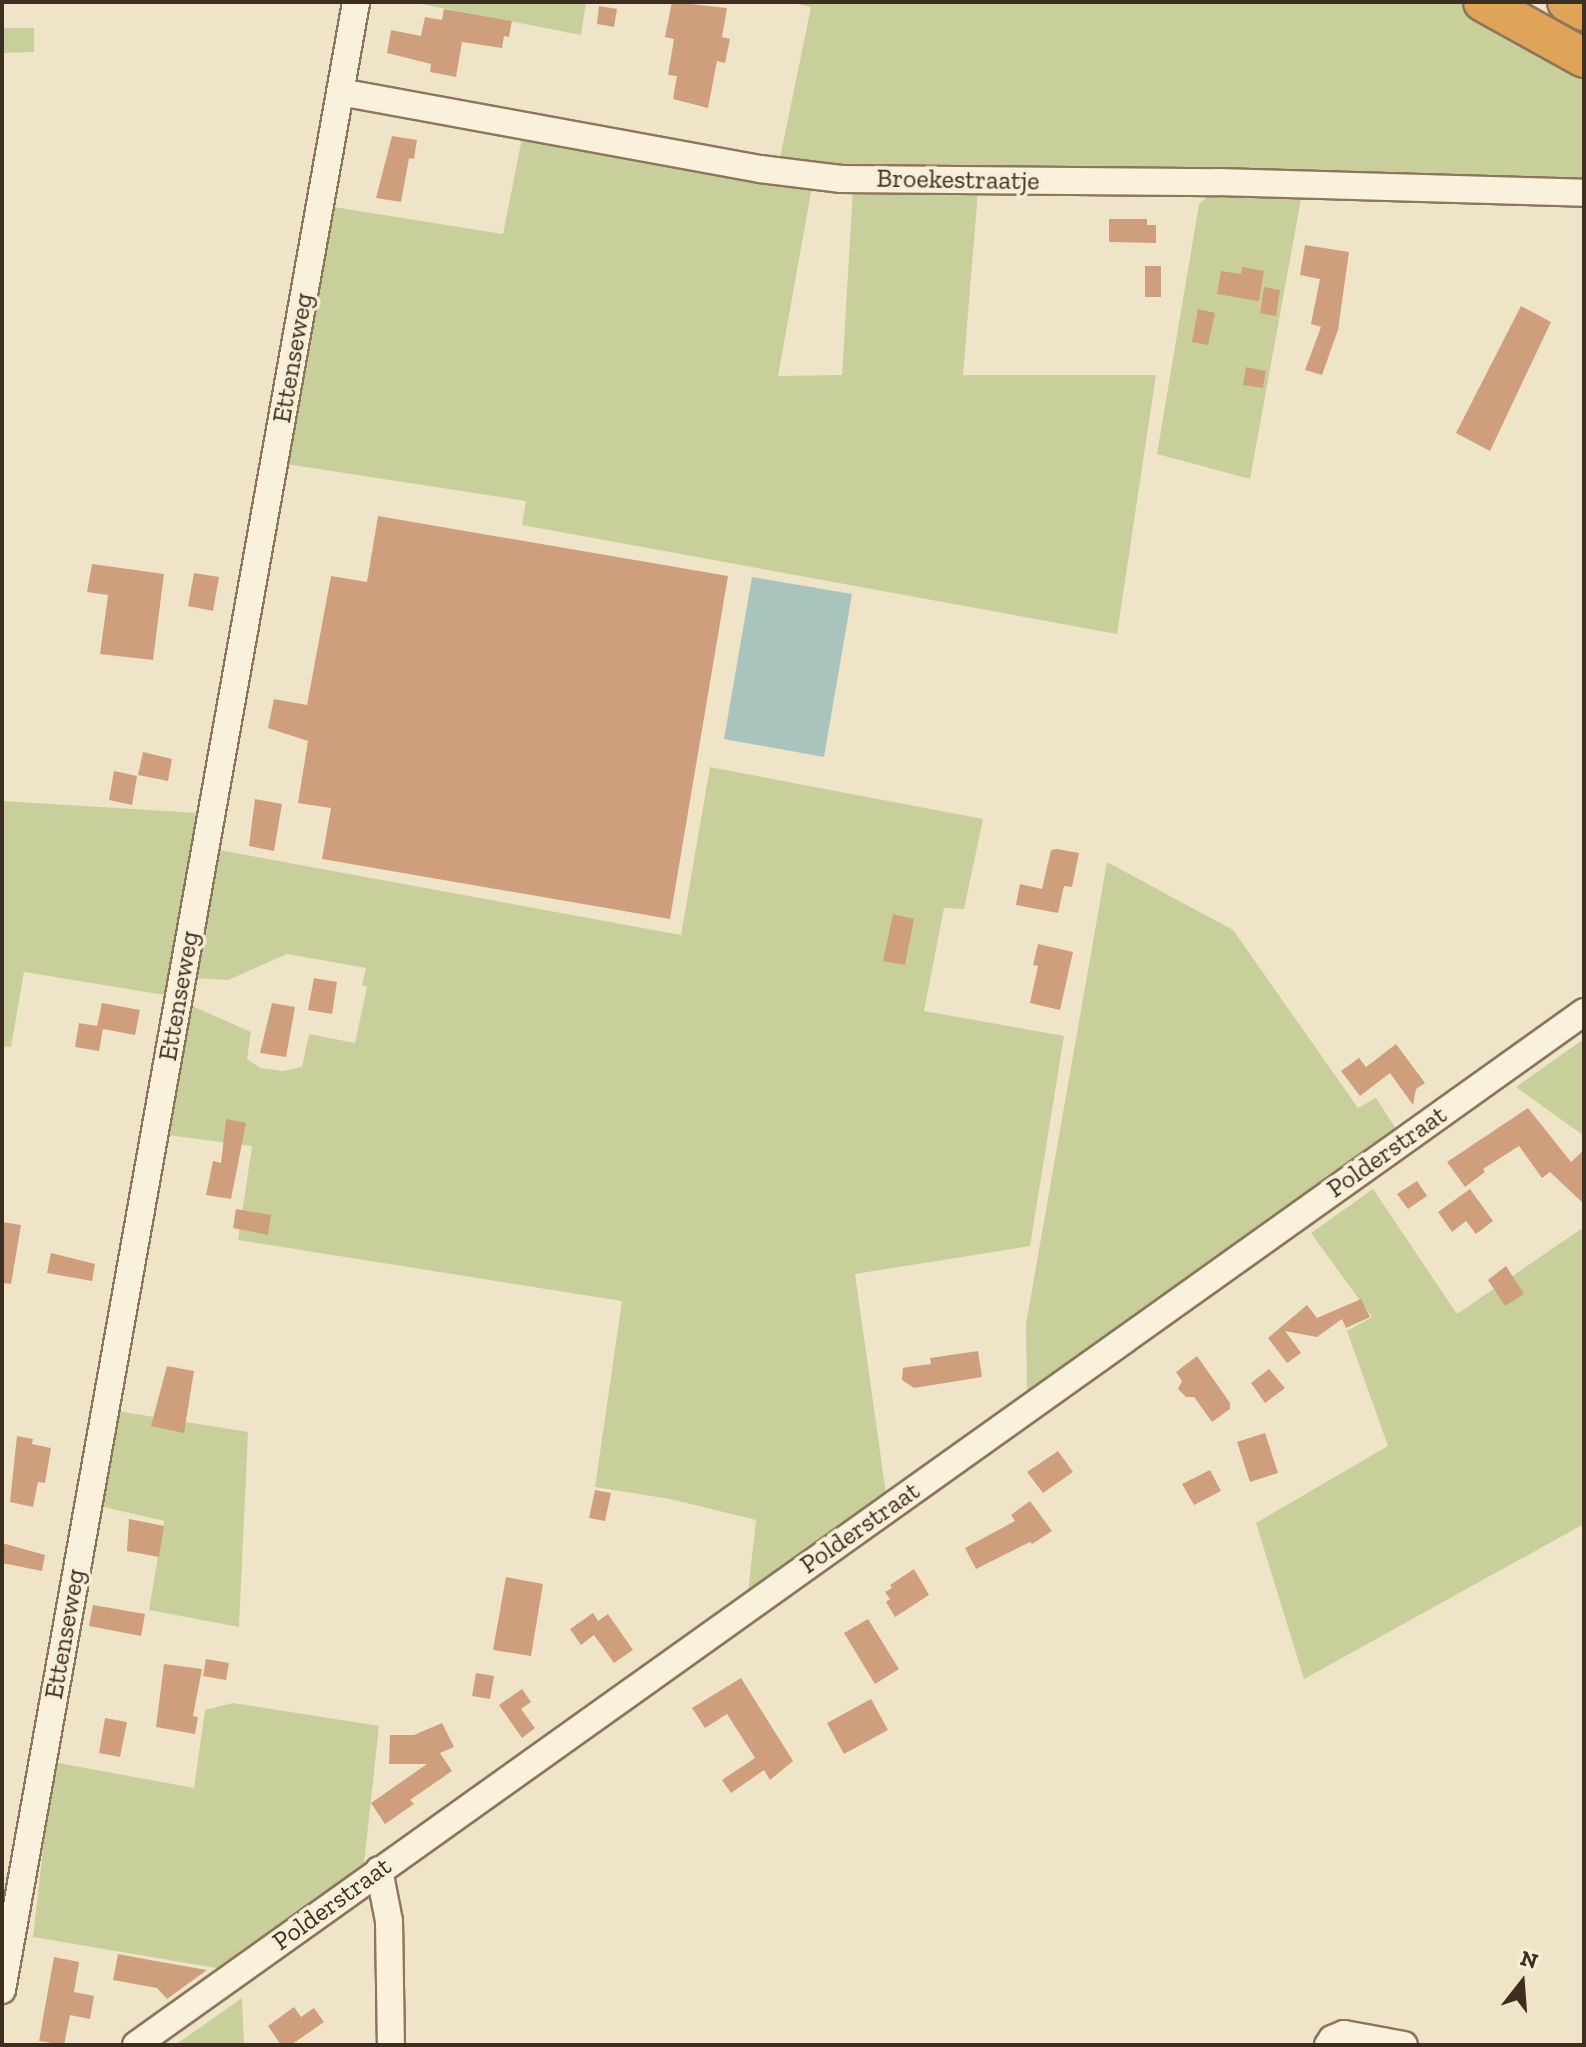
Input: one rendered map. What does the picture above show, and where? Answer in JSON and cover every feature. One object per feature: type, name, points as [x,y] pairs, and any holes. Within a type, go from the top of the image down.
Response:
[{"type":"highway","points":[[1483,2],[1584,58]]},
{"type":"highway","points":[[1567,2],[1584,11]]},
{"type":"street","name":"Ettenseweg","points":[[2,1990],[356,2]]},
{"type":"street","name":"Broekestraatje","points":[[340,92],[760,169],[841,179],[1218,182],[1584,193]]},
{"type":"street","name":"Polderstraat","points":[[136,2045],[1584,1012]]},
{"type":"street","points":[[379,1870],[389,1921],[391,2045]]},
{"type":"street","points":[[1328,2045],[1332,2039],[1344,2034],[1404,2045]]},
{"type":"green space","points":[[411,2],[586,2],[581,35]]},
{"type":"green space","points":[[788,2],[1459,2],[1584,73],[1584,186],[949,174],[779,163],[811,7]]},
{"type":"green space","points":[[2,28],[34,28],[34,52],[2,53]]},
{"type":"green space","points":[[522,138],[812,187],[778,376],[842,375],[853,189],[978,191],[963,375],[1156,375],[1117,634],[522,525],[526,501],[286,464],[334,207],[503,234]]},
{"type":"green space","points":[[1207,197],[1301,199],[1250,479],[1157,454],[1199,204]]},
{"type":"green space","points":[[710,767],[983,819],[964,909],[944,908],[924,1011],[1064,1036],[1030,1246],[855,1274],[886,1494],[748,1593],[756,1520],[670,1499],[595,1487],[622,1301],[238,1240],[252,1146],[167,1135],[190,1005],[251,1032],[247,1059],[260,1068],[283,1071],[302,1067],[309,1034],[355,1043],[367,987],[362,985],[366,968],[287,954],[228,980],[195,978],[219,850],[681,935]]},
{"type":"green space","points":[[2,801],[198,813],[165,995],[24,972],[11,1047],[2,1046]]},
{"type":"green space","points":[[1107,862],[1233,930],[1358,1108],[1376,1098],[1396,1129],[1027,1392],[1026,1324]]},
{"type":"green space","points":[[1584,1039],[1584,1136],[1516,1087]]},
{"type":"green space","points":[[1373,1189],[1457,1314],[1584,1227],[1584,1524],[1304,1679],[1256,1523],[1388,1446],[1347,1331],[1372,1317],[1311,1233]]},
{"type":"green space","points":[[117,1411],[248,1432],[239,1627],[149,1610],[164,1521],[100,1506]]},
{"type":"green space","points":[[233,1703],[379,1726],[364,1864],[222,1969],[33,1937],[53,1762],[194,1788],[205,1710]]},
{"type":"green space","points":[[242,1998],[244,2045],[175,2045],[225,2010]]},
{"type":"water","points":[[752,577],[852,594],[824,757],[724,739]]},
{"type":"building","points":[[672,2],[727,8],[722,37],[730,39],[725,63],[717,61],[708,108],[673,99],[677,76],[668,75],[674,39],[665,37]]},
{"type":"building","points":[[599,6],[617,9],[614,27],[597,24]]},
{"type":"building","points":[[444,9],[512,21],[509,37],[504,36],[502,48],[462,42],[456,77],[430,72],[431,64],[387,53],[391,30],[421,36],[425,17],[442,20]]},
{"type":"building","points":[[392,136],[417,140],[414,159],[409,158],[401,202],[376,198]]},
{"type":"building","points":[[1109,219],[1147,219],[1147,225],[1156,225],[1156,243],[1109,242]]},
{"type":"building","points":[[1305,245],[1349,252],[1338,330],[1322,375],[1305,370],[1321,327],[1311,324],[1320,279],[1300,275]]},
{"type":"building","points":[[1145,266],[1161,266],[1161,297],[1145,297]]},
{"type":"building","points":[[1242,267],[1264,271],[1259,301],[1217,294],[1221,271],[1241,274]]},
{"type":"building","points":[[1264,287],[1280,290],[1276,316],[1260,313]]},
{"type":"building","points":[[1521,306],[1551,322],[1490,451],[1456,433]]},
{"type":"building","points":[[1198,309],[1215,313],[1208,345],[1192,342]]},
{"type":"building","points":[[1246,367],[1266,371],[1263,388],[1243,385]]},
{"type":"building","points":[[378,516],[728,576],[670,919],[322,859],[331,808],[298,803],[308,741],[268,728],[274,699],[307,705],[331,576],[367,582]]},
{"type":"building","points":[[92,564],[164,574],[153,660],[100,654],[108,595],[87,592]]},
{"type":"building","points":[[194,573],[219,577],[213,611],[188,606]]},
{"type":"building","points":[[143,752],[172,759],[168,781],[138,775]]},
{"type":"building","points":[[114,771],[137,776],[132,805],[109,800]]},
{"type":"building","points":[[255,799],[282,804],[274,851],[249,846]]},
{"type":"building","points":[[1051,850],[1079,853],[1072,887],[1064,886],[1058,913],[1016,905],[1020,884],[1042,889]]},
{"type":"building","points":[[893,914],[914,919],[905,965],[883,961]]},
{"type":"building","points":[[1038,944],[1073,952],[1060,1010],[1030,1003],[1038,966],[1033,965]]},
{"type":"building","points":[[314,978],[337,982],[332,1014],[308,1010]]},
{"type":"building","points":[[102,1003],[140,1010],[135,1035],[103,1029],[99,1051],[75,1047],[79,1023],[97,1026]]},
{"type":"building","points":[[272,1003],[295,1007],[286,1057],[260,1053]]},
{"type":"building","points":[[1396,1044],[1425,1083],[1416,1089],[1413,1105],[1390,1073],[1360,1096],[1341,1071],[1359,1058],[1366,1067]]},
{"type":"building","points":[[1528,1108],[1571,1162],[1584,1150],[1584,1204],[1550,1172],[1542,1178],[1519,1146],[1483,1169],[1485,1172],[1465,1187],[1447,1162]]},
{"type":"building","points":[[226,1119],[246,1123],[231,1199],[206,1195],[213,1161],[221,1163]]},
{"type":"building","points":[[1417,1181],[1427,1196],[1408,1209],[1397,1194]]},
{"type":"building","points":[[1470,1189],[1493,1221],[1476,1234],[1466,1221],[1452,1232],[1438,1212]]},
{"type":"building","points":[[236,1209],[271,1215],[268,1235],[233,1228]]},
{"type":"building","points":[[2,1222],[21,1225],[11,1284],[2,1283]]},
{"type":"building","points":[[51,1253],[95,1264],[92,1281],[47,1273]]},
{"type":"building","points":[[1506,1266],[1524,1294],[1505,1306],[1488,1280]]},
{"type":"building","points":[[1361,1299],[1370,1317],[1346,1328],[1342,1319],[1317,1337],[1285,1331],[1301,1353],[1287,1363],[1268,1338],[1307,1305],[1317,1318]]},
{"type":"building","points":[[978,1351],[982,1377],[914,1388],[902,1380],[903,1368],[931,1364],[930,1358]]},
{"type":"building","points":[[1197,1356],[1230,1403],[1230,1409],[1212,1422],[1194,1397],[1186,1397],[1178,1389],[1182,1381],[1176,1372]]},
{"type":"building","points":[[167,1366],[194,1371],[184,1433],[151,1426]]},
{"type":"building","points":[[1269,1369],[1285,1388],[1265,1403],[1251,1383]]},
{"type":"building","points":[[1265,1433],[1278,1473],[1250,1482],[1237,1442]]},
{"type":"building","points":[[17,1436],[33,1439],[32,1444],[51,1448],[45,1483],[38,1482],[33,1507],[10,1502]]},
{"type":"building","points":[[1058,1451],[1073,1472],[1043,1493],[1027,1472]]},
{"type":"building","points":[[1210,1470],[1221,1491],[1194,1505],[1182,1484]]},
{"type":"building","points":[[595,1490],[611,1493],[605,1521],[589,1518]]},
{"type":"building","points":[[1030,1501],[1052,1531],[1032,1544],[1030,1542],[976,1569],[965,1548],[1015,1521],[1011,1515]]},
{"type":"building","points":[[129,1519],[164,1526],[159,1557],[127,1551]]},
{"type":"building","points":[[2,1543],[45,1555],[42,1571],[2,1563]]},
{"type":"building","points":[[914,1569],[929,1595],[895,1617],[886,1602],[890,1599],[885,1592]]},
{"type":"building","points":[[506,1577],[543,1584],[531,1656],[493,1650]]},
{"type":"building","points":[[93,1605],[145,1614],[141,1636],[89,1626]]},
{"type":"building","points":[[593,1613],[598,1621],[608,1614],[633,1650],[614,1663],[594,1635],[581,1645],[570,1629]]},
{"type":"building","points":[[868,1619],[899,1669],[875,1684],[844,1633]]},
{"type":"building","points":[[206,1659],[229,1663],[226,1680],[203,1676]]},
{"type":"building","points":[[164,1664],[202,1669],[193,1716],[198,1717],[195,1734],[156,1727]]},
{"type":"building","points":[[476,1673],[494,1676],[490,1699],[472,1696]]},
{"type":"building","points":[[741,1678],[793,1761],[770,1780],[764,1770],[731,1793],[722,1780],[755,1758],[727,1714],[705,1728],[692,1708]]},
{"type":"building","points":[[522,1689],[531,1702],[521,1709],[535,1728],[522,1738],[499,1705]]},
{"type":"building","points":[[871,1699],[888,1730],[844,1754],[827,1723]]},
{"type":"building","points":[[105,1718],[127,1722],[120,1757],[99,1753]]},
{"type":"building","points":[[442,1723],[454,1747],[440,1753],[452,1771],[410,1800],[414,1804],[385,1824],[371,1803],[427,1764],[389,1764],[390,1735],[414,1735]]},
{"type":"building","points":[[118,1954],[207,1970],[167,1999],[157,1988],[113,1980]]},
{"type":"building","points":[[54,1957],[79,1962],[74,1992],[94,1996],[90,2019],[70,2015],[64,2045],[39,2041]]},
{"type":"building","points":[[294,2007],[301,2017],[314,2008],[324,2022],[291,2045],[281,2045],[268,2026]]}]
